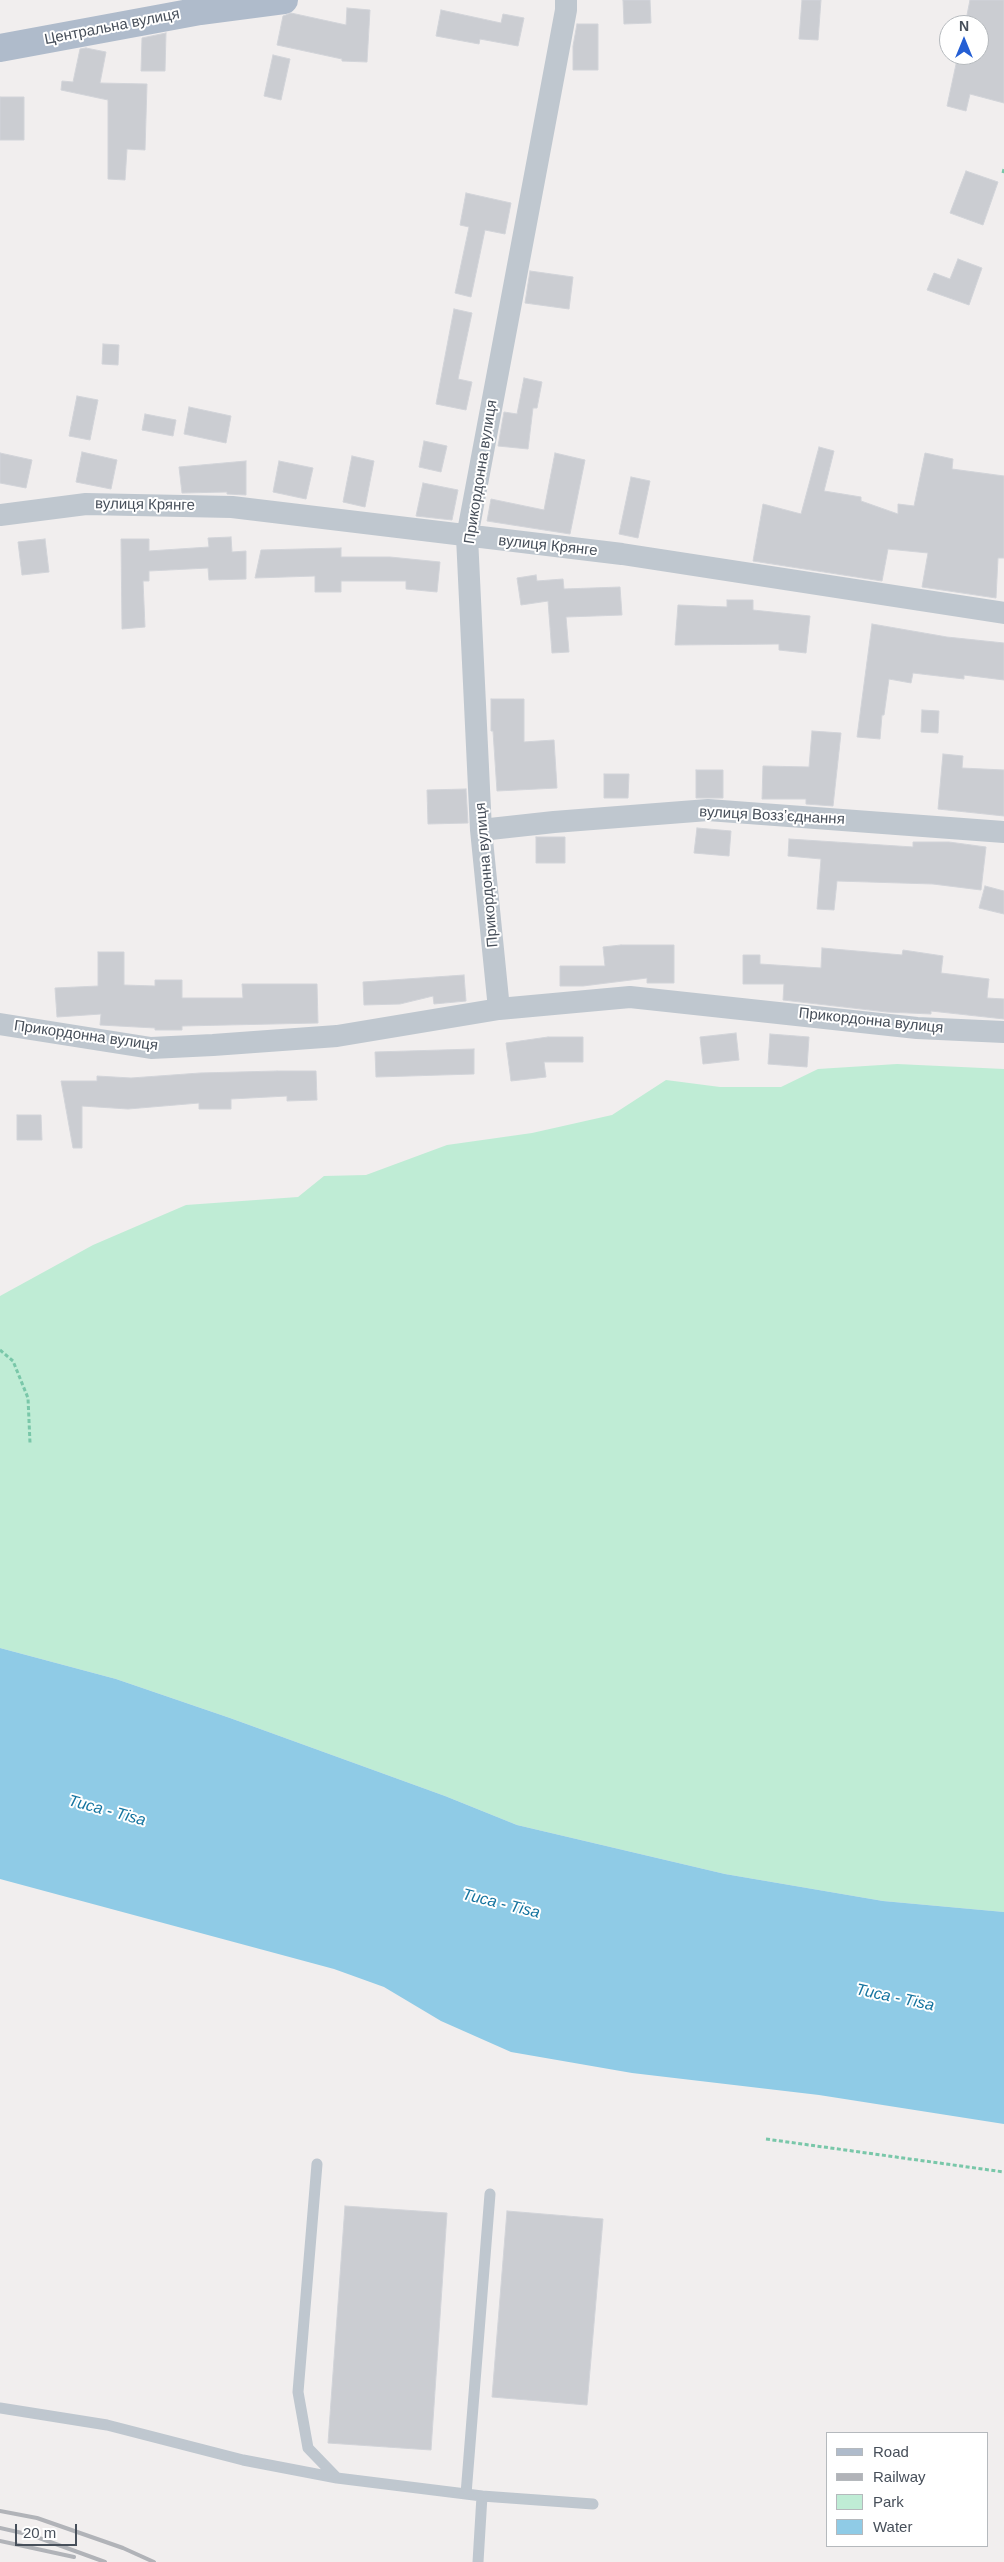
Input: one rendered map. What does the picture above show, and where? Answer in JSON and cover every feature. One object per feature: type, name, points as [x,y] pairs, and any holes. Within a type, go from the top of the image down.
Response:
[{"type":"main road","name":"Центральна вулиця","points":[[0,48],[200,11],[284,0]]},
{"type":"street","name":"Прикордонна вулиця","points":[[499,1009],[481,830],[467,537],[564,20],[566,0]]},
{"type":"street","name":"вулиця Крянге","points":[[0,515],[86,504],[232,507],[467,537],[622,554],[1004,614]]},
{"type":"street","name":"вулиця Воззʼєднання","points":[[481,830],[554,822],[708,810],[1004,832]]},
{"type":"street","name":"Прикордонна вулиця","points":[[0,1024],[150,1048],[337,1036],[499,1009],[630,997],[917,1028],[1004,1032]]},
{"type":"lane","points":[[317,2164],[298,2392],[308,2448],[337,2478]]},
{"type":"lane","points":[[466,2494],[490,2194]]},
{"type":"lane","points":[[0,2408],[107,2425],[243,2460],[337,2478],[482,2496],[593,2504]]},
{"type":"lane","points":[[478,2562],[482,2496]]},
{"type":"path","points":[[0,1350],[13,1360],[28,1398],[30,1443]]},
{"type":"path","points":[[766,2139],[1004,2172]]},
{"type":"green space","points":[[897,1064],[1004,1069],[1004,1912],[883,1901],[725,1874],[517,1825],[445,1796],[230,1718],[116,1679],[0,1648],[0,1296],[93,1245],[186,1205],[298,1197],[324,1176],[366,1175],[447,1145],[532,1133],[612,1115],[666,1080],[720,1087],[781,1087],[818,1069]]},
{"type":"water","name":"Тиса - Tisa","points":[[0,1648],[116,1679],[230,1718],[445,1796],[517,1825],[725,1874],[883,1901],[1004,1912],[1004,2124],[819,2095],[632,2073],[511,2052],[441,2021],[384,1987],[334,1969],[0,1879]]},
{"type":"building","points":[[623,0],[650,0],[651,23],[624,24]]},
{"type":"building","points":[[802,0],[821,0],[818,40],[799,39]]},
{"type":"building","points":[[970,0],[1004,0],[1004,103],[970,94],[966,111],[947,106],[956,65],[989,65],[989,15],[967,15]]},
{"type":"building","points":[[347,8],[370,10],[367,62],[342,61],[342,59],[277,45],[283,16],[291,13],[346,25]]},
{"type":"building","points":[[441,10],[501,23],[503,14],[524,18],[518,46],[480,39],[479,44],[436,36]]},
{"type":"building","points":[[577,24],[598,24],[598,70],[573,70],[573,46]]},
{"type":"building","points":[[166,33],[165,71],[141,71],[142,38]]},
{"type":"building","points":[[86,48],[106,52],[100,83],[147,84],[145,150],[127,149],[125,180],[108,179],[108,100],[61,90],[62,81],[73,82],[80,49]]},
{"type":"building","points":[[273,55],[290,59],[281,100],[264,96]]},
{"type":"building","points":[[0,97],[24,97],[24,140],[0,140]]},
{"type":"building","points":[[966,171],[998,182],[983,225],[950,213]]},
{"type":"building","points":[[466,193],[511,203],[505,234],[485,230],[471,297],[455,293],[469,227],[460,225]]},
{"type":"building","points":[[958,259],[982,268],[969,305],[927,290],[934,273],[950,279]]},
{"type":"building","points":[[530,271],[573,277],[569,309],[525,303]]},
{"type":"building","points":[[454,309],[472,313],[458,379],[472,382],[466,410],[436,404]]},
{"type":"building","points":[[103,344],[119,345],[118,365],[102,364]]},
{"type":"building","points":[[524,378],[542,382],[537,408],[533,408],[528,449],[498,446],[504,412],[517,414]]},
{"type":"building","points":[[77,396],[98,400],[90,440],[69,436]]},
{"type":"building","points":[[189,407],[231,416],[226,443],[184,434]]},
{"type":"building","points":[[145,414],[176,420],[173,436],[142,430]]},
{"type":"building","points":[[424,441],[447,446],[441,472],[419,467]]},
{"type":"building","points":[[819,447],[834,451],[824,491],[861,497],[861,501],[898,514],[898,504],[914,506],[925,453],[953,459],[952,469],[1004,476],[1004,558],[998,558],[996,598],[922,587],[928,553],[888,549],[882,581],[753,561],[763,504],[801,514]]},
{"type":"building","points":[[82,452],[117,460],[111,489],[76,482]]},
{"type":"building","points":[[0,453],[32,460],[26,488],[0,483]]},
{"type":"building","points":[[555,453],[585,460],[570,534],[487,521],[491,499],[544,510]]},
{"type":"building","points":[[352,456],[374,461],[365,507],[343,502]]},
{"type":"building","points":[[246,461],[246,495],[227,494],[227,492],[182,493],[179,467]]},
{"type":"building","points":[[279,461],[313,468],[306,499],[273,492]]},
{"type":"building","points":[[631,477],[650,481],[638,538],[619,534]]},
{"type":"building","points":[[423,483],[458,490],[452,520],[416,516]]},
{"type":"building","points":[[231,537],[232,552],[246,551],[246,579],[209,580],[208,568],[149,571],[149,581],[143,581],[145,627],[122,629],[121,539],[149,539],[149,551],[209,547],[208,538]]},
{"type":"building","points":[[45,539],[49,572],[22,575],[18,542]]},
{"type":"building","points":[[341,548],[341,557],[390,557],[440,562],[437,592],[406,589],[406,581],[341,581],[341,592],[315,592],[315,576],[255,578],[261,550]]},
{"type":"building","points":[[536,575],[537,581],[563,579],[564,589],[620,587],[622,615],[566,617],[569,652],[552,653],[548,601],[521,605],[517,578]]},
{"type":"building","points":[[727,600],[753,600],[753,610],[810,616],[806,653],[779,650],[779,644],[675,645],[678,605],[727,607]]},
{"type":"building","points":[[872,624],[947,637],[1004,643],[1004,680],[964,675],[964,679],[913,673],[911,683],[889,679],[884,715],[882,715],[880,739],[857,737]]},
{"type":"building","points":[[491,699],[524,699],[524,742],[554,740],[557,788],[497,791],[493,731],[491,731]]},
{"type":"building","points":[[922,710],[939,711],[938,733],[921,732]]},
{"type":"building","points":[[812,731],[841,733],[833,806],[806,804],[806,799],[762,799],[763,766],[809,767]]},
{"type":"building","points":[[943,754],[963,756],[962,768],[1004,770],[1004,816],[938,809]]},
{"type":"building","points":[[696,770],[723,770],[723,798],[696,798]]},
{"type":"building","points":[[604,774],[629,774],[628,798],[604,798]]},
{"type":"building","points":[[466,789],[468,823],[428,824],[427,790]]},
{"type":"building","points":[[697,828],[731,831],[729,856],[694,853]]},
{"type":"building","points":[[536,837],[565,837],[565,863],[536,863]]},
{"type":"building","points":[[789,839],[913,847],[913,842],[949,842],[986,847],[981,890],[933,884],[837,881],[834,910],[817,909],[821,859],[788,856]]},
{"type":"building","points":[[985,886],[1004,891],[1004,914],[979,908]]},
{"type":"building","points":[[674,945],[674,983],[647,983],[647,978],[583,986],[560,986],[560,966],[605,966],[603,947]]},
{"type":"building","points":[[822,948],[902,955],[903,950],[943,956],[941,973],[989,979],[987,998],[1004,999],[1004,1019],[931,1011],[931,1014],[887,1012],[783,1000],[784,984],[743,984],[743,955],[760,955],[760,964],[821,968]]},
{"type":"building","points":[[98,952],[124,952],[124,985],[155,986],[155,980],[182,980],[182,998],[243,998],[242,984],[317,984],[318,1023],[182,1026],[182,1030],[155,1030],[155,1028],[100,1025],[101,1014],[57,1017],[55,988],[98,986]]},
{"type":"building","points":[[464,975],[466,1001],[434,1004],[433,996],[400,1004],[364,1005],[363,982]]},
{"type":"building","points":[[736,1033],[739,1060],[703,1064],[700,1037]]},
{"type":"building","points":[[770,1034],[809,1037],[807,1067],[768,1064]]},
{"type":"building","points":[[548,1037],[583,1037],[583,1062],[544,1062],[546,1077],[511,1081],[506,1043]]},
{"type":"building","points":[[474,1049],[474,1074],[376,1077],[375,1052]]},
{"type":"building","points":[[316,1071],[317,1100],[287,1101],[287,1096],[231,1099],[231,1109],[199,1109],[199,1103],[128,1109],[82,1106],[82,1148],[73,1148],[61,1081],[97,1081],[97,1076],[131,1078],[200,1073]]},
{"type":"building","points":[[17,1115],[41,1115],[42,1140],[17,1140]]},
{"type":"building","points":[[345,2206],[447,2213],[431,2450],[328,2443]]},
{"type":"building","points":[[507,2211],[603,2219],[587,2405],[492,2397]]},
{"type":"railway","points":[[0,2511],[37,2518],[123,2548],[154,2562]]},
{"type":"railway","points":[[0,2528],[31,2535],[105,2562]]},
{"type":"railway","points":[[0,2541],[74,2557]]}]
